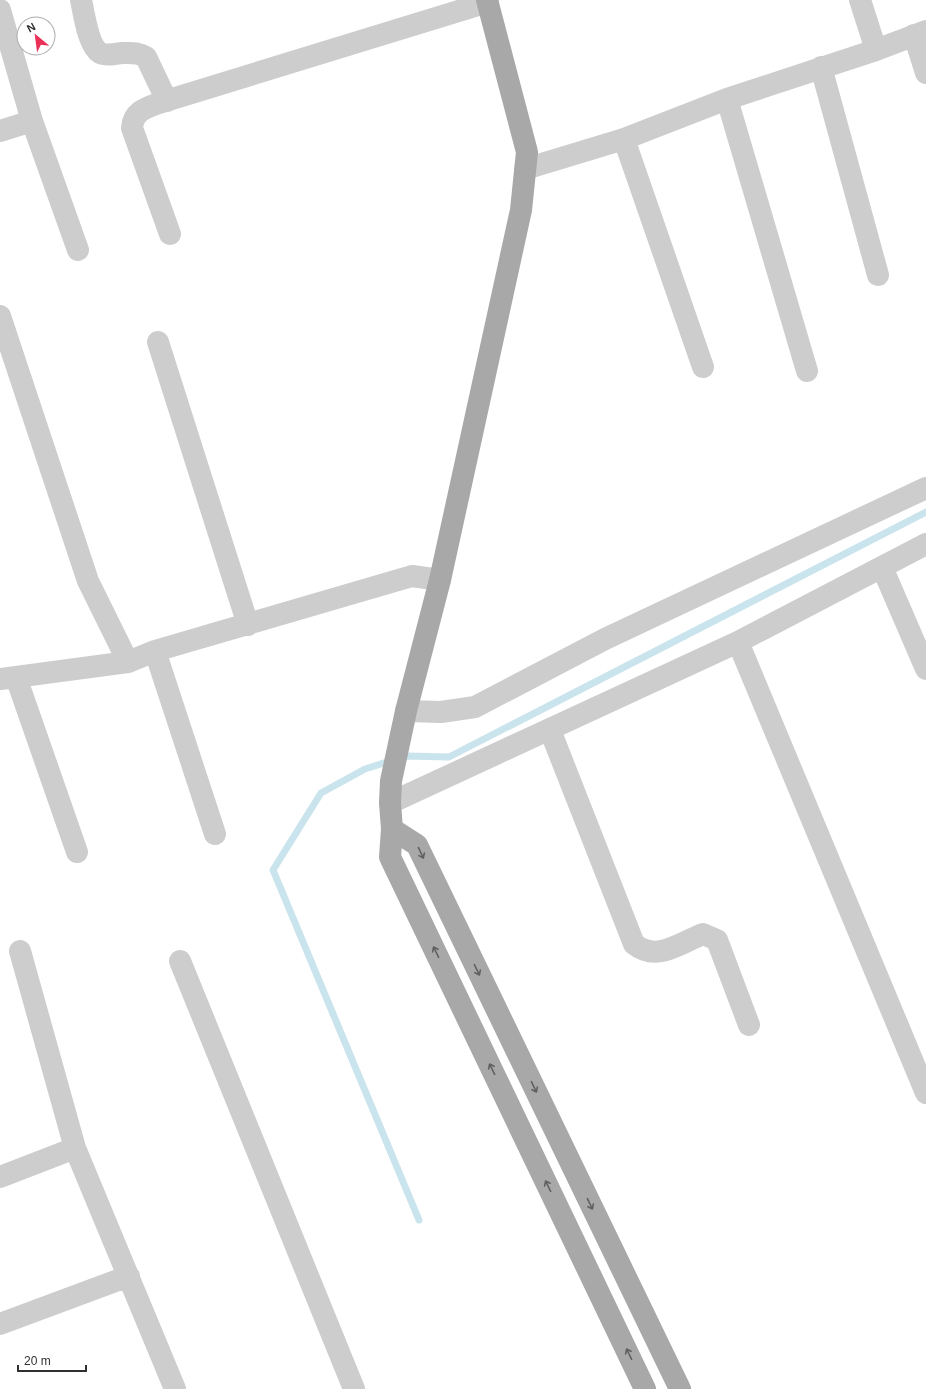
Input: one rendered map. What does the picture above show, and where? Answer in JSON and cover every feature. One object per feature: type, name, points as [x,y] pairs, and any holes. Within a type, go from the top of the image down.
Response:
[{"type":"main road","points":[[488,1],[527,152],[521,210],[440,580],[399,743],[390,803],[392,829],[390,857],[646,1389]]},
{"type":"main road","points":[[392,829],[417,844],[680,1389]]},
{"type":"street","points":[[81,0],[90,39],[96,49],[101,53],[107,54],[134,53],[146,57],[166,101]]},
{"type":"street","points":[[860,0],[876,50]]},
{"type":"street","points":[[170,234],[132,128],[136,115],[142,110],[166,101],[488,1]]},
{"type":"street","points":[[0,10],[32,121],[78,250]]},
{"type":"street","points":[[525,169],[624,139],[727,99],[820,67],[876,50],[920,33],[926,73]]},
{"type":"street","points":[[820,67],[878,275]]},
{"type":"street","points":[[727,99],[807,371]]},
{"type":"street","points":[[0,131],[32,121]]},
{"type":"street","points":[[624,139],[703,367]]},
{"type":"street","points":[[0,316],[88,581],[128,662]]},
{"type":"street","points":[[158,342],[248,625]]},
{"type":"street","points":[[406,711],[441,712],[475,707],[605,639],[926,488]]},
{"type":"street","points":[[390,803],[738,642],[926,544]]},
{"type":"street","points":[[882,567],[926,669]]},
{"type":"street","points":[[77,852],[8,678],[128,662],[155,651],[412,576],[440,580]]},
{"type":"street","points":[[738,642],[926,1093]]},
{"type":"street","points":[[155,651],[215,834]]},
{"type":"street","points":[[550,730],[634,944],[642,950],[659,953],[703,934],[718,940],[749,1025]]},
{"type":"street","points":[[20,951],[75,1148],[175,1389]]},
{"type":"street","points":[[180,960],[354,1389]]},
{"type":"street","points":[[0,1177],[75,1148]]},
{"type":"street","points":[[0,1324],[129,1276]]},
{"type":"waterway","points":[[419,1220],[273,870],[321,793],[365,769],[406,756],[449,757],[926,512]]}]
